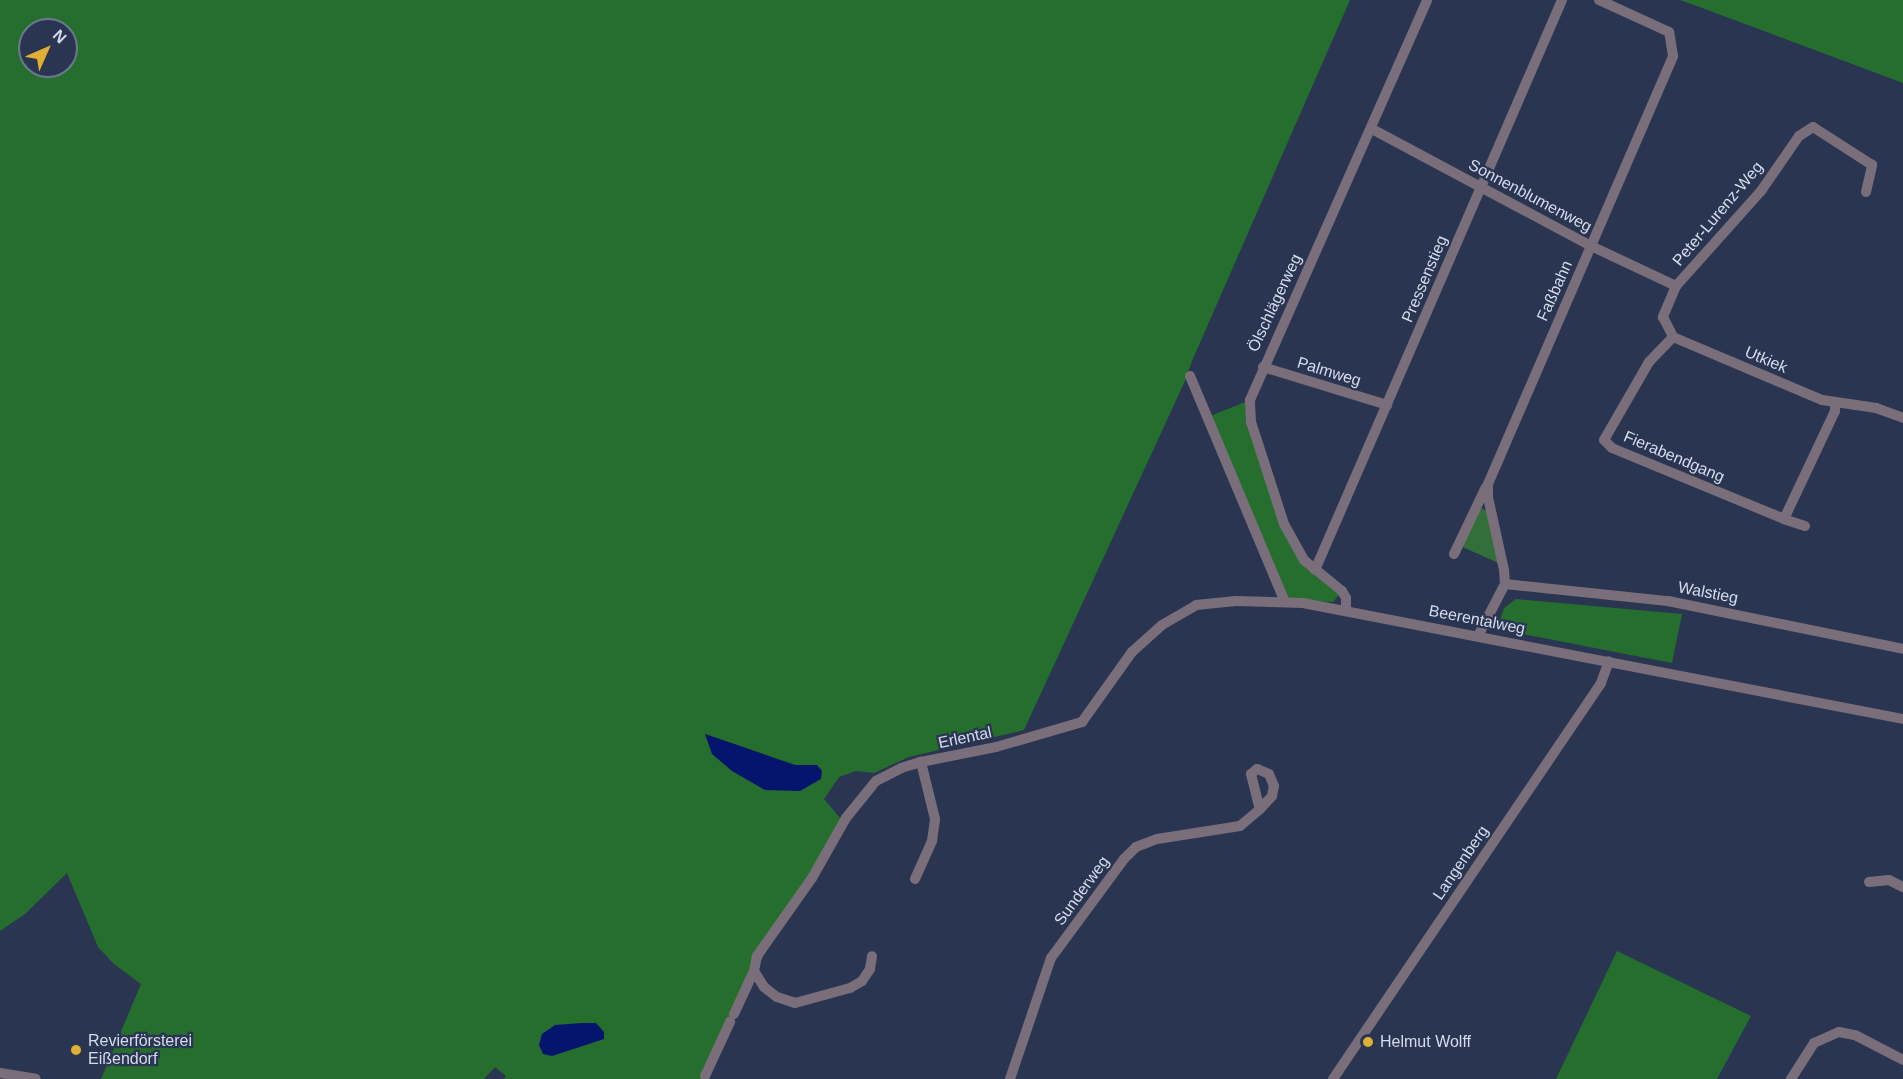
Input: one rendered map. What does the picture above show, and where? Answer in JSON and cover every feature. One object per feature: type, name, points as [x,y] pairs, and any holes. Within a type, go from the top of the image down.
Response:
[{"type":"street","name":"Ölschlägerweg","points":[[1346,610],[1346,598],[1342,591],[1315,570],[1295,546],[1284,524],[1251,422],[1250,400],[1372,129],[1427,0]]},
{"type":"street","name":"Pressenstieg","points":[[1315,570],[1562,0]]},
{"type":"street","name":"Faßbahn","points":[[1454,554],[1488,484],[1674,56],[1669,32],[1599,0]]},
{"type":"street","name":"Peter-Lurenz-Weg","points":[[1676,286],[1761,190],[1799,136],[1813,127],[1872,165],[1866,192]]},
{"type":"street","name":"Sonnenblumenweg","points":[[1372,129],[1591,246],[1676,286]]},
{"type":"street","points":[[1673,337],[1663,317],[1676,286]]},
{"type":"street","name":"Utkiek","points":[[1673,337],[1835,404],[1876,408],[1903,418]]},
{"type":"street","name":"Fierabendgang","points":[[1673,337],[1649,362],[1604,440],[1612,448],[1784,519]]},
{"type":"street","name":"Palmweg","points":[[1263,367],[1387,405]]},
{"type":"street","points":[[1190,376],[1284,600]]},
{"type":"street","points":[[1805,526],[1784,519],[1835,411],[1835,404]]},
{"type":"street","points":[[1478,636],[1504,584],[1504,570],[1488,497],[1488,484]]},
{"type":"street","name":"Walstieg","points":[[1504,584],[1668,601],[1903,649]]},
{"type":"street","name":"Beerentalweg","points":[[1284,600],[1346,610],[1903,719]]},
{"type":"street","name":"Erlental","points":[[705,1076],[754,971],[757,957],[812,878],[846,818],[864,793],[876,782],[901,768],[921,762],[996,747],[1082,722],[1132,652],[1162,625],[1196,605],[1284,600]]},
{"type":"street","name":"Langenberg","points":[[1333,1079],[1601,683],[1609,661]]},
{"type":"street","points":[[915,879],[932,840],[935,819],[921,762]]},
{"type":"street","name":"Sunderweg","points":[[1010,1079],[1051,958],[1124,859],[1136,847],[1157,839],[1240,826],[1260,809]]},
{"type":"street","points":[[1869,882],[1889,880],[1903,887]]},
{"type":"street","points":[[754,971],[764,987],[777,997],[795,1003],[850,988],[862,981],[870,969],[872,956]]},
{"type":"street","points":[[1791,1079],[1809,1047],[1822,1038],[1839,1032],[1855,1035],[1903,1060]]},
{"type":"street","points":[[0,1073],[36,1079]]},
{"type":"green space","points":[[0,0],[1350,0],[1185,381],[1024,730],[909,757],[874,773],[856,771],[839,777],[824,799],[841,819],[749,982],[705,1079],[504,1079],[506,1076],[495,1067],[484,1079],[101,1079],[141,984],[114,964],[98,947],[67,873],[25,914],[0,931]],"holes":[[[705,734],[795,765],[816,765],[765,790]]]},
{"type":"green space","points":[[1680,0],[1903,0],[1903,83],[1694,5]]},
{"type":"green space","points":[[1250,400],[1249,412],[1295,547],[1342,591],[1333,602],[1284,600],[1208,417]]},
{"type":"green space","points":[[1477,506],[1491,513],[1503,565],[1458,545]]},
{"type":"green space","points":[[1516,599],[1682,614],[1672,663],[1497,629],[1504,608]]},
{"type":"green space","points":[[1617,951],[1751,1016],[1717,1079],[1556,1079]]},
{"type":"shaded area","points":[[705,734],[795,765],[817,765],[822,771],[821,779],[800,791],[765,790],[732,771],[712,754]]},
{"type":"shaded area","points":[[596,1023],[604,1032],[604,1039],[552,1056],[543,1054],[539,1045],[542,1034],[555,1025]]},
{"type":"place","name":"Helmut Wolff","points":[[1368,1042]]},
{"type":"place","name":"Revierförsterei Eißendorf","points":[[76,1050]]}]
